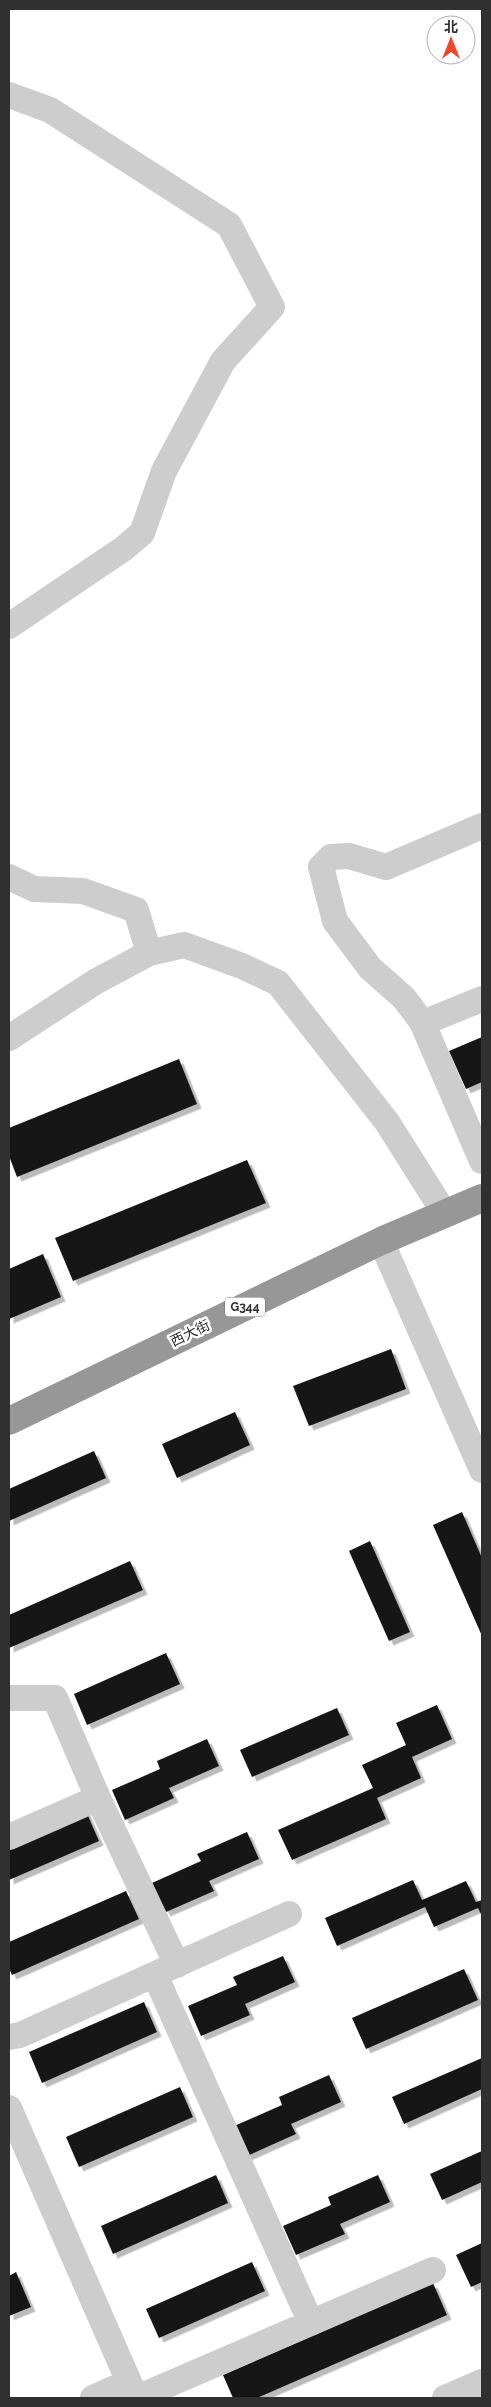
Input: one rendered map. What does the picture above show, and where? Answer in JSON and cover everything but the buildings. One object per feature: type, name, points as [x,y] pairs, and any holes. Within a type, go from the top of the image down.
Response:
[{"type":"highway","name":"西大街","points":[[9,1421],[381,1241],[482,1198]]},
{"type":"street","points":[[9,95],[50,110],[229,225],[272,307],[223,361],[164,472],[142,533],[123,549],[9,626]]},
{"type":"street","points":[[482,826],[386,867],[349,856],[331,857],[321,867],[334,921],[370,968],[404,998],[422,1022],[482,1161]]},
{"type":"street","points":[[9,877],[34,889],[83,891],[136,910],[149,952]]},
{"type":"street","points":[[9,1038],[95,982],[149,952],[184,945],[242,966],[278,983],[387,1122],[444,1214]]},
{"type":"street","points":[[435,1018],[482,999]]},
{"type":"street","points":[[381,1241],[482,1470]]},
{"type":"street","points":[[9,1698],[55,1698],[98,1798],[166,1970],[311,2323]]},
{"type":"street","points":[[9,1837],[98,1798]]},
{"type":"street","points":[[9,2037],[20,2035],[289,1914]]},
{"type":"street","points":[[9,2108],[134,2393]]},
{"type":"street","points":[[94,2398],[134,2393],[311,2323],[433,2270]]},
{"type":"street","points":[[445,2398],[482,2382]]}]
